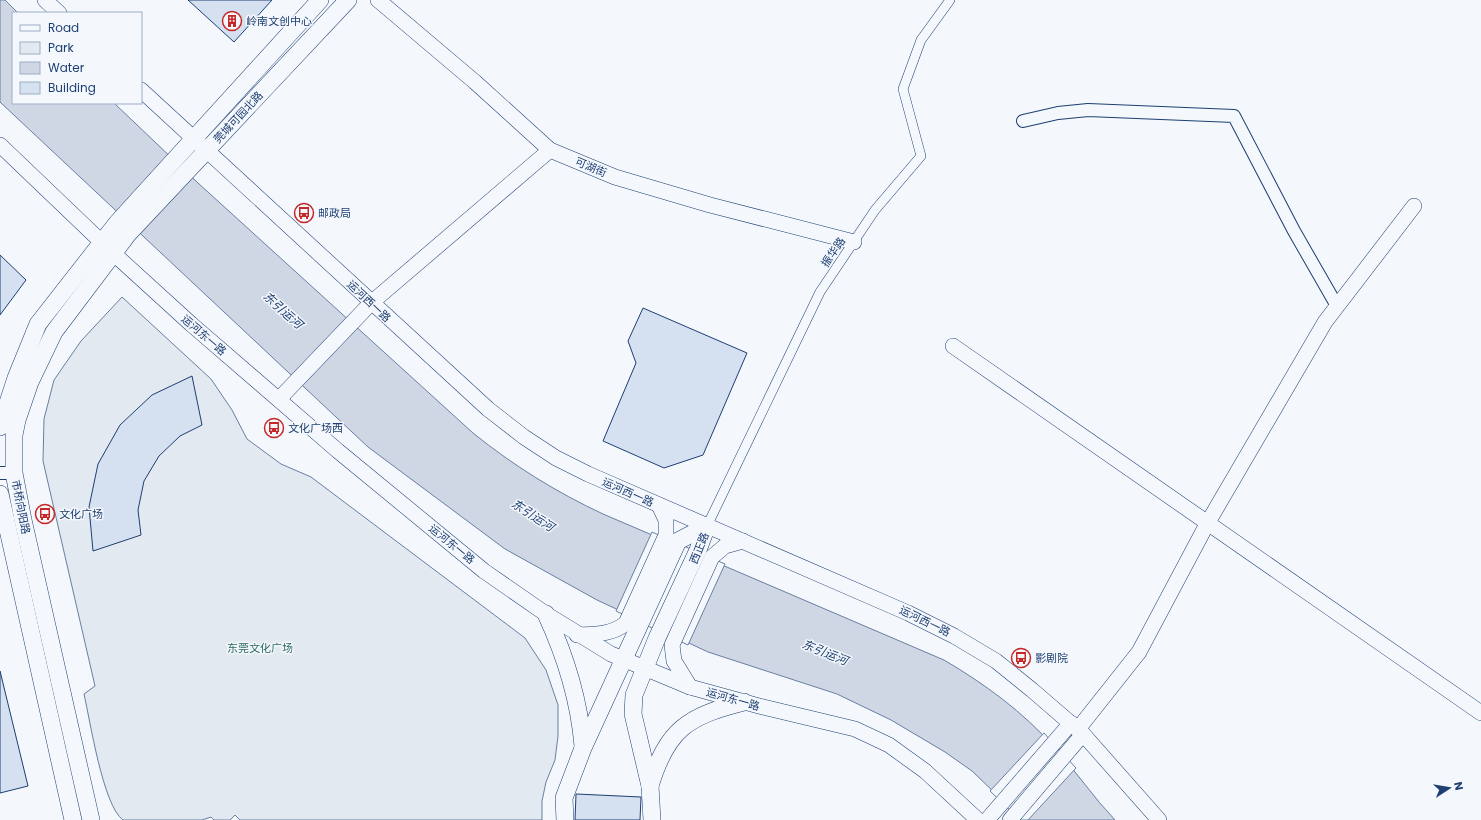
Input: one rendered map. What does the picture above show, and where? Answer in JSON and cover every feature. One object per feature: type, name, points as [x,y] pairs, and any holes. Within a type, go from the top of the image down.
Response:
[{"type":"main road","name":"莞城可园北路","points":[[200,146],[320,0]]},
{"type":"main road","name":"莞城可园北路","points":[[122,229],[200,146],[348,0]]},
{"type":"main road","name":"市桥向阳路","points":[[0,427],[10,393],[38,324],[107,248],[122,229]]},
{"type":"main road","name":"市桥向阳路","points":[[89,813],[23,520],[7,473],[17,420],[30,382],[54,332],[107,248]]},
{"type":"main road","name":"市桥向阳路","points":[[0,494],[66,793],[68,817]]},
{"type":"main road","name":"西正路","points":[[565,820],[564,798],[583,748],[625,660],[632,626],[672,538],[708,526],[705,554],[665,641],[645,669],[634,695],[632,705],[650,786],[652,820]]},
{"type":"main road","points":[[546,614],[560,644],[574,688],[583,748]]},
{"type":"main road","points":[[650,786],[662,752],[681,729],[703,715],[720,708],[744,702]]},
{"type":"street","points":[[45,0],[58,12]]},
{"type":"street","name":"可湖街","points":[[378,0],[475,82],[550,150],[615,178],[710,205],[854,242]]},
{"type":"street","name":"振华路","points":[[708,526],[820,292],[875,210],[921,156],[903,89],[921,40],[950,0]]},
{"type":"street","name":"运河西一路","points":[[142,91],[200,146],[488,409],[524,437],[556,458],[588,474],[908,613],[954,636],[996,661],[1074,732],[1159,820]]},
{"type":"street","points":[[1023,121],[1058,113],[1088,110],[1234,116],[1294,231],[1337,306]]},
{"type":"street","name":"运河东一路","points":[[0,145],[107,248],[190,324],[338,451],[438,533],[484,570],[546,614],[596,647],[690,687],[744,702],[855,729],[888,745],[925,771],[978,820]]},
{"type":"street","points":[[279,399],[371,303],[550,150]]},
{"type":"street","points":[[1011,818],[1074,732],[1139,652],[1207,524],[1324,322],[1414,206]]},
{"type":"street","points":[[953,346],[1481,713]]},
{"type":"street","points":[[659,505],[672,538]]},
{"type":"street","points":[[705,554],[743,541]]},
{"type":"street","points":[[577,635],[608,632],[621,627],[632,626]]},
{"type":"street","points":[[665,641],[674,661],[690,687]]},
{"type":"street","points":[[988,820],[1001,804],[1074,732]]},
{"type":"green space","name":"东莞文化广场","points":[[122,297],[211,379],[232,410],[247,439],[281,464],[311,477],[525,638],[546,670],[558,705],[558,736],[555,760],[546,782],[542,801],[542,820],[240,820],[235,815],[230,820],[214,820],[211,817],[202,820],[123,820],[116,812],[109,798],[98,762],[84,694],[95,686],[43,461],[44,419],[54,380],[81,341]]},
{"type":"water","name":"东引运河","points":[[0,0],[5,0],[17,12],[12,12],[12,104],[115,104],[198,183],[473,433],[504,456],[569,497],[603,514],[944,660],[1003,699],[1030,722],[1062,756],[1115,820],[1023,820],[972,771],[945,752],[891,720],[837,694],[708,652],[597,600],[505,549],[368,447],[0,102]]},
{"type":"pier","points":[[652,532],[725,564],[688,645],[616,611]]},
{"type":"pier","points":[[1044,733],[1076,768],[1028,820],[1020,820],[990,791]]},
{"type":"building","name":"岭南文创中心","points":[[188,0],[272,0],[234,42]]},
{"type":"building","points":[[0,255],[26,280],[0,315]]},
{"type":"building","points":[[643,308],[747,353],[703,455],[664,468],[603,441],[636,363],[628,341]]},
{"type":"building","points":[[192,376],[202,425],[180,436],[159,456],[144,481],[138,510],[141,535],[93,551],[89,507],[98,464],[120,425],[152,395]]},
{"type":"building","points":[[0,671],[28,786],[0,793]]},
{"type":"building","points":[[576,794],[641,797],[640,820],[575,820]]},
{"type":"place","name":"岭南文创中心","points":[[232,21]]},
{"type":"place","name":"邮政局","points":[[304,213]]},
{"type":"place","name":"文化广场西","points":[[274,428]]},
{"type":"place","name":"文化广场","points":[[45,514]]},
{"type":"place","name":"影剧院","points":[[1021,658]]}]
